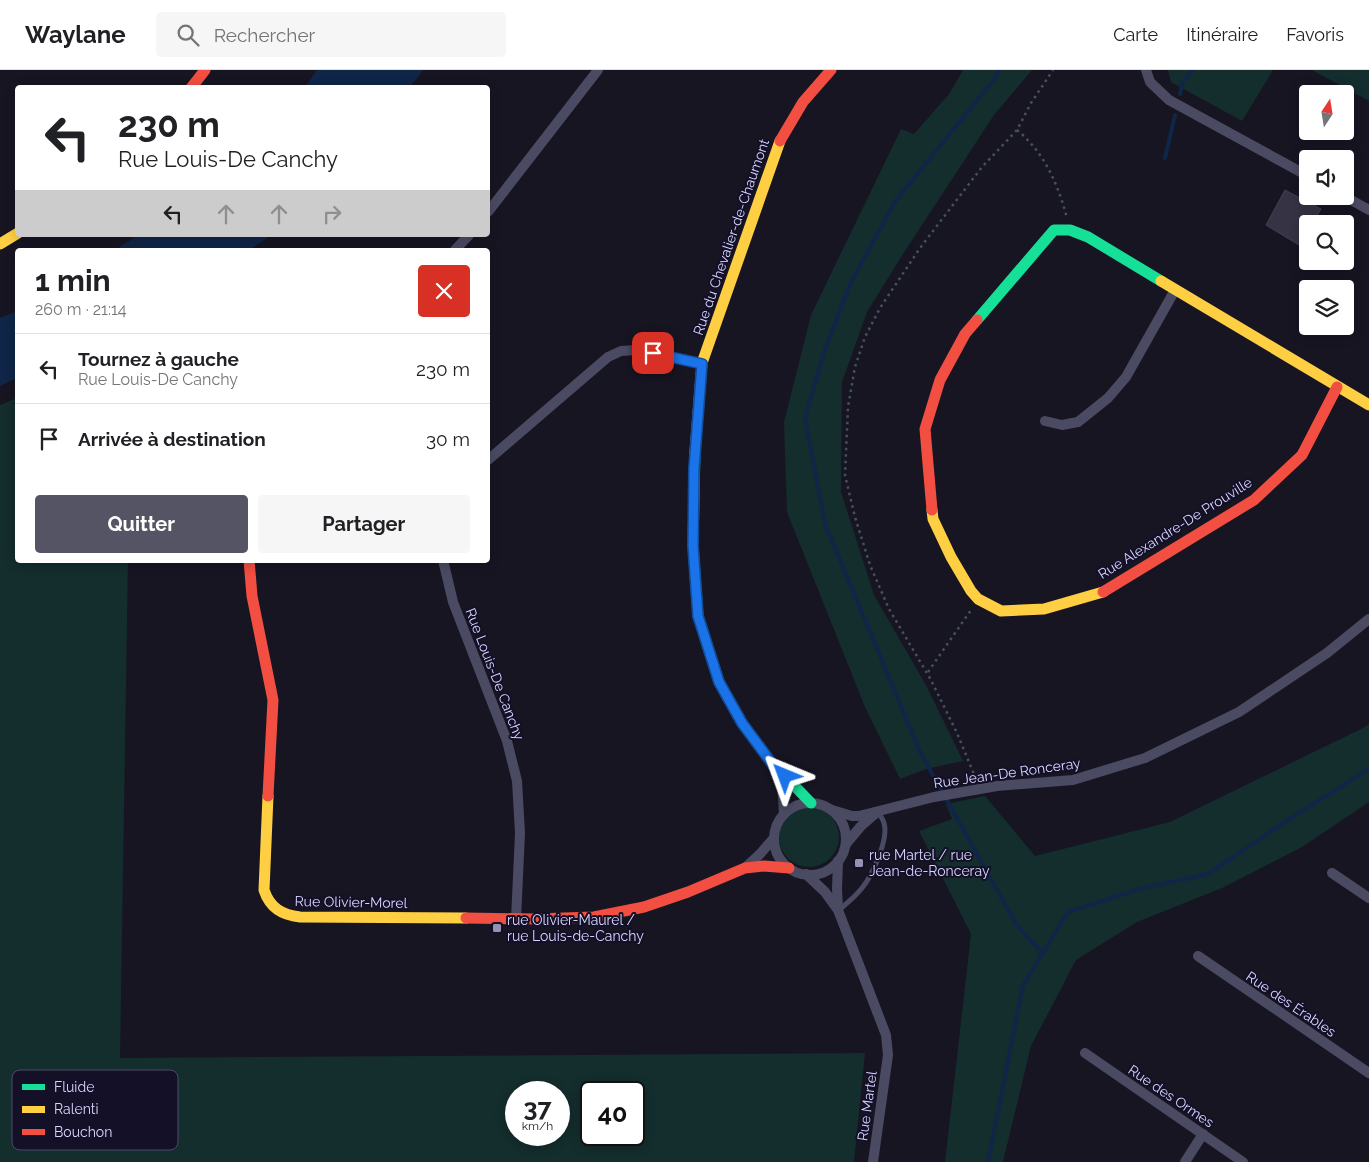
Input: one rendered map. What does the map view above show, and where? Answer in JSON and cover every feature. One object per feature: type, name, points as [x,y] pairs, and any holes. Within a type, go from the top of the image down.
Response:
[{"type":"street","points":[[193,85],[205,70]]},
{"type":"street","points":[[490,209],[598,70]]},
{"type":"street","name":"Rue du Chevalier-de-Chaumont","points":[[784,814],[782,784],[776,769],[742,723],[719,682],[698,616],[693,546],[694,468],[702,364],[780,140],[803,102],[831,70]]},
{"type":"street","points":[[1146,70],[1150,82],[1169,100],[1299,171]]},
{"type":"street","points":[[1354,202],[1369,210]]},
{"type":"street","name":"Rue Alexandre-De Prouville","points":[[1070,230],[1054,230],[965,334],[940,380],[925,429],[934,519],[951,556],[971,591],[978,599],[1001,611],[1044,609],[1106,590],[1254,500],[1302,456],[1337,387]]},
{"type":"street","points":[[1070,230],[1088,237],[1369,405]]},
{"type":"street","points":[[0,244],[15,236]]},
{"type":"street","points":[[457,248],[467,237]]},
{"type":"street","points":[[1045,421],[1062,425],[1078,422],[1108,398],[1126,377],[1175,290]]},
{"type":"street","points":[[490,458],[608,357],[622,351],[636,350],[702,364]]},
{"type":"street","name":"Rue Olivier-Morel","points":[[249,563],[253,597],[270,675],[273,700],[264,890],[269,903],[281,914],[300,917],[570,918],[622,912],[664,900],[745,868],[764,866],[789,868]]},
{"type":"street","name":"Rue Louis-De Canchy","points":[[444,563],[453,602],[507,741],[517,781],[520,833],[516,919]]},
{"type":"street","name":"Rue Jean-De Ronceray","points":[[832,810],[852,816],[878,812],[934,797],[997,786],[1073,780],[1145,758],[1238,712],[1327,653],[1369,619]]},
{"type":"street","name":"Rue du Chevalier-de-Chaumont","points":[[776,769],[810,803]]},
{"type":"street","points":[[801,804],[819,804],[832,810],[840,818],[845,829],[846,844],[838,861],[838,910],[825,892],[806,874],[789,868],[778,854],[774,838],[776,829],[784,814],[801,804]]},
{"type":"street","name":"Rue Jean-De Ronceray","points":[[846,844],[861,826],[878,812]]},
{"type":"street","name":"Rue Olivier-Morel","points":[[745,868],[774,838]]},
{"type":"street","points":[[806,874],[824,872],[838,861]]},
{"type":"street","points":[[1332,873],[1369,898]]},
{"type":"street","name":"Rue Martel","points":[[838,910],[884,1026],[888,1042],[888,1055],[873,1162]]},
{"type":"street","name":"Rue des Érables","points":[[1198,956],[1369,1073]]},
{"type":"street","name":"Rue des Ormes","points":[[1085,1053],[1243,1162]]},
{"type":"street","points":[[1185,1162],[1203,1134]]},
{"type":"lane","points":[[838,910],[861,889],[877,861],[885,833],[884,823],[878,812]]},
{"type":"path","points":[[979,789],[958,733],[928,672],[915,655],[889,609],[870,565],[855,517],[845,475],[848,406],[855,367],[865,337],[880,308],[920,248],[982,167],[1017,130],[1030,103],[1053,70]]},
{"type":"path","points":[[1017,130],[1030,140],[1047,166],[1056,184],[1070,230]]},
{"type":"path","points":[[928,672],[978,599]]},
{"type":"green space","points":[[963,70],[1032,70],[994,115],[867,312],[842,382],[841,492],[874,595],[927,687],[963,761],[926,769],[900,779],[865,707],[787,512],[784,422],[811,315],[901,129],[914,134],[949,94]]},
{"type":"green space","points":[[1168,70],[1273,70],[1242,121],[1171,82]]},
{"type":"green space","points":[[1312,70],[1369,70],[1369,101],[1354,93],[1354,85],[1340,85]]},
{"type":"green space","points":[[15,399],[15,563],[128,563],[120,1058],[865,1053],[854,1162],[0,1162],[0,405]]},
{"type":"green space","points":[[1369,724],[1369,802],[1302,847],[1222,888],[1137,922],[1076,960],[1031,1046],[1003,1162],[945,1162],[971,934],[919,831],[952,819],[946,804],[985,796],[1035,856],[1170,822]]},
{"type":"green space","points":[[809,807],[826,812],[834,820],[839,837],[834,854],[826,862],[809,867],[792,862],[784,854],[779,837],[784,820],[792,812]]},
{"type":"water","points":[[317,70],[423,70],[412,85],[306,85]]},
{"type":"water","points":[[135,237],[269,237],[252,248],[118,248]]},
{"type":"water","points":[[15,312],[15,379],[0,386],[0,318]]},
{"type":"building","points":[[1285,190],[1299,197],[1299,205],[1313,205],[1321,209],[1317,215],[1299,215],[1299,245],[1266,225]]},
{"type":"waterway","points":[[999,70],[993,81],[896,200],[851,282],[825,349],[805,418],[825,524],[920,752],[1016,924],[1042,953]]},
{"type":"waterway","points":[[1180,94],[1183,81],[1193,70]]},
{"type":"waterway","points":[[1165,158],[1175,115]]},
{"type":"waterway","points":[[988,1162],[1023,985],[1068,912],[1139,889],[1208,874],[1291,818],[1369,769]]},
{"type":"traffic: fast","points":[[977,320],[1054,230],[1070,230],[1088,237],[1161,281]]},
{"type":"traffic: fast","points":[[695,452],[693,545],[698,616],[719,682],[742,723],[776,769],[811,803]]},
{"type":"traffic: slow","points":[[695,452],[702,363],[780,141]]},
{"type":"traffic: slow","points":[[0,244],[15,235]]},
{"type":"traffic: slow","points":[[1161,281],[1369,405]]},
{"type":"traffic: slow","points":[[932,510],[933,519],[951,557],[971,591],[978,599],[1001,611],[1044,609],[1103,592]]},
{"type":"traffic: slow","points":[[268,796],[264,890],[270,902],[278,910],[300,917],[466,918]]},
{"type":"traffic: jam","points":[[193,85],[205,70]]},
{"type":"traffic: jam","points":[[780,141],[803,102],[831,70]]},
{"type":"traffic: jam","points":[[932,510],[925,429],[940,380],[965,334],[977,320]]},
{"type":"traffic: jam","points":[[1103,592],[1254,500],[1302,455],[1337,387]]},
{"type":"traffic: jam","points":[[249,563],[252,596],[273,700],[268,796]]},
{"type":"traffic: jam","points":[[466,918],[534,919],[594,917],[644,907],[688,892],[745,868],[764,866],[789,868]]},
{"type":"place","name":"rue Martel / rue Jean-de-Ronceray","points":[[859,863]]},
{"type":"place","name":"rue Olivier-Maurel / rue Louis-de-Canchy","points":[[497,928]]},
{"type":"route","points":[[653,353],[702,364],[694,468],[693,546],[698,616],[719,682],[742,723],[776,769],[785,776]]}]
